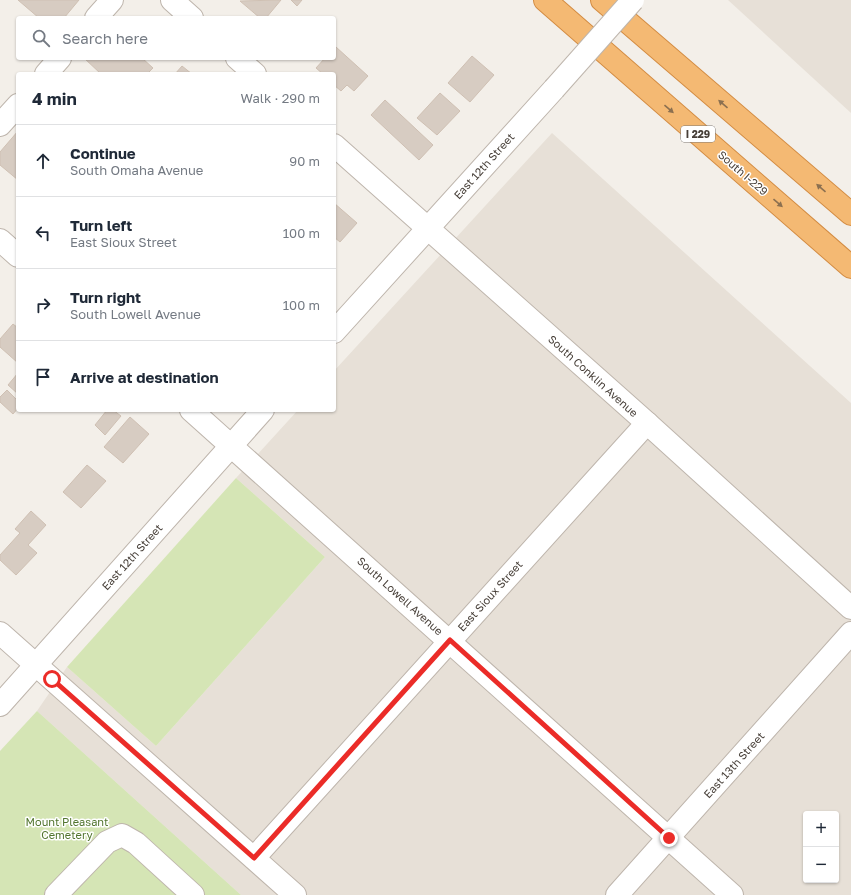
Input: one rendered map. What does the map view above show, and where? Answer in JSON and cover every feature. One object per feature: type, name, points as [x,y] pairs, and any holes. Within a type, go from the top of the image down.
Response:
[{"type":"highway","points":[[532,0],[650,92]]},
{"type":"highway","name":"South I-229","points":[[545,0],[851,266]]},
{"type":"highway","points":[[602,0],[851,214]]},
{"type":"highway","points":[[609,0],[657,48]]},
{"type":"street","points":[[98,16],[112,0]]},
{"type":"street","points":[[172,0],[190,16]]},
{"type":"street","name":"East 12th Street","points":[[336,330],[633,0]]},
{"type":"street","points":[[48,72],[58,60]]},
{"type":"street","points":[[239,60],[253,72]]},
{"type":"street","points":[[0,125],[16,107]]},
{"type":"street","name":"South Conklin Avenue","points":[[336,147],[647,423],[851,608]]},
{"type":"street","name":"South Lowell Avenue","points":[[193,412],[450,640],[732,895]]},
{"type":"street","name":"East 12th Street","points":[[0,705],[262,412]]},
{"type":"street","name":"East Sioux Street","points":[[254,858],[647,423]]},
{"type":"street","points":[[0,633],[295,895]]},
{"type":"street","name":"East 13th Street","points":[[617,895],[851,633]]},
{"type":"street","points":[[56,895],[107,842],[122,835],[136,843],[193,895]]},
{"type":"shaded area","points":[[728,0],[851,0],[851,113]]},
{"type":"shaded area","points":[[552,133],[851,403],[851,895],[241,895],[37,711],[67,667],[156,746],[325,557],[236,478],[296,412],[336,412],[336,369]]},
{"type":"green space","points":[[236,478],[325,557],[156,746],[67,667]]},
{"type":"green space","name":"Mount Pleasant Cemetery","points":[[37,711],[241,895],[0,895],[0,751]]},
{"type":"building","points":[[18,0],[79,0],[66,16],[37,16]]},
{"type":"building","points":[[281,0],[268,16],[258,16],[240,1]]},
{"type":"building","points":[[291,0],[302,0],[297,6]]},
{"type":"building","points":[[336,47],[368,76],[354,91],[347,85],[341,91],[336,87],[336,72],[321,72],[316,68],[323,60],[336,60]]},
{"type":"building","points":[[472,56],[494,75],[470,102],[448,83]]},
{"type":"building","points":[[86,60],[144,60],[153,68],[149,72],[99,72]]},
{"type":"building","points":[[182,66],[190,72],[177,72]]},
{"type":"building","points":[[440,93],[460,111],[437,135],[417,118]]},
{"type":"building","points":[[385,100],[433,145],[419,160],[371,115]]},
{"type":"building","points":[[16,133],[16,178],[0,165],[0,152]]},
{"type":"building","points":[[336,205],[357,223],[340,242],[336,239]]},
{"type":"building","points":[[13,324],[16,326],[16,361],[0,347],[0,339]]},
{"type":"building","points":[[16,375],[16,392],[8,385]]},
{"type":"building","points":[[7,390],[16,399],[16,410],[13,414],[0,402],[0,397]]},
{"type":"building","points":[[105,412],[116,412],[121,416],[105,435],[95,425]]},
{"type":"building","points":[[130,417],[149,434],[123,463],[104,447]]},
{"type":"building","points":[[87,465],[106,481],[81,508],[63,492]]},
{"type":"building","points":[[31,511],[46,525],[28,545],[37,553],[16,575],[0,560],[0,555],[20,533],[15,529]]},
{"type":"route","points":[[52,679],[254,858],[450,640],[669,838]]}]
